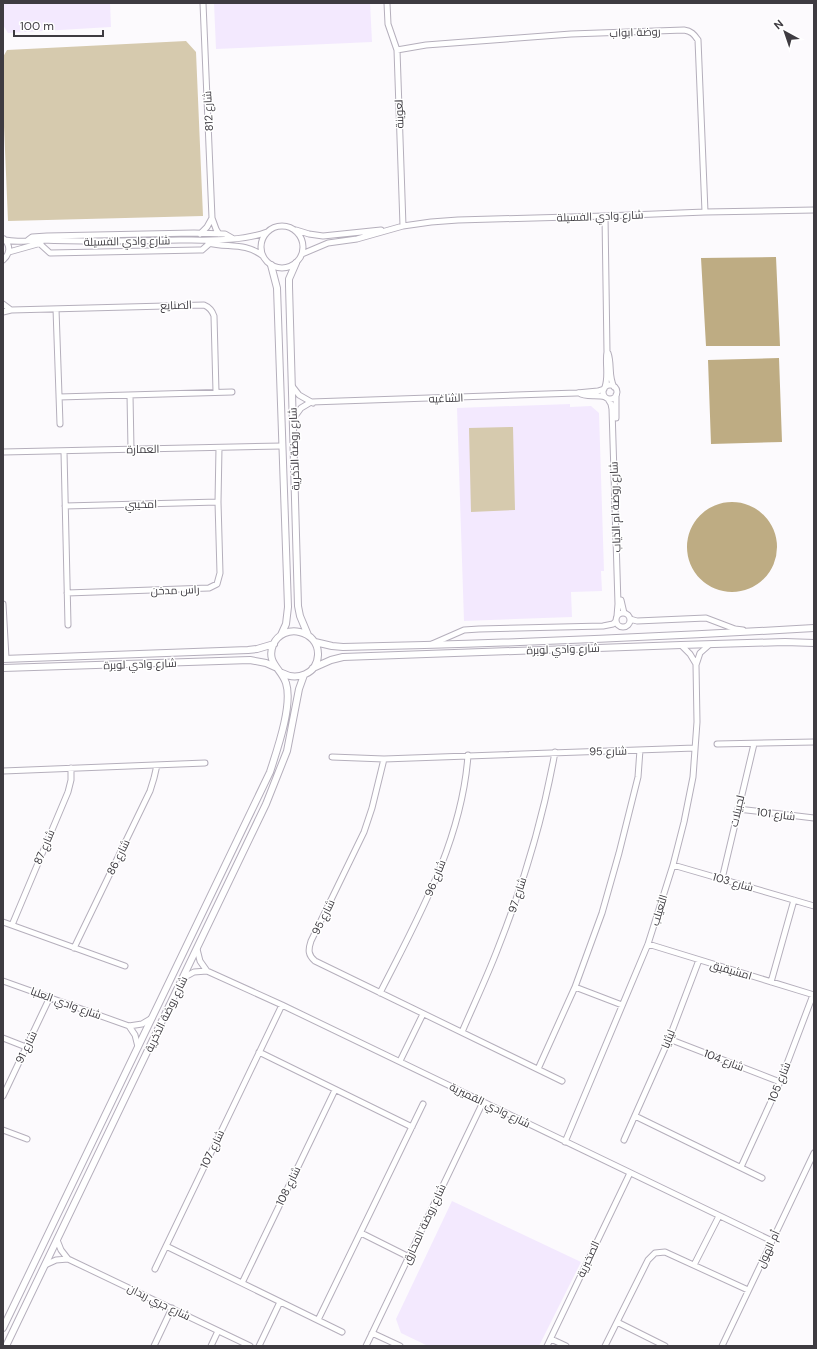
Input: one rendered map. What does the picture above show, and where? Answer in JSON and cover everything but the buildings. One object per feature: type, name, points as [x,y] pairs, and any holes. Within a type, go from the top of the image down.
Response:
[{"type":"street","name":"شارع 812","points":[[203,3],[212,218],[219,234]]},
{"type":"street","name":"لعوينة","points":[[387,3],[388,24],[397,50],[402,226]]},
{"type":"street","name":"روضة ابواب","points":[[397,50],[426,45],[571,34],[690,30],[698,40],[705,212]]},
{"type":"street","name":"شارع وادي الفسيلة","points":[[302,254],[328,243],[370,236],[402,226],[458,220],[814,210]]},
{"type":"street","points":[[605,216],[607,382],[603,392],[607,398],[611,399],[616,395],[616,391],[611,379],[610,360],[607,352]]},
{"type":"street","points":[[200,234],[207,227],[212,218]]},
{"type":"street","points":[[278,226],[289,227],[295,230],[300,234],[304,247],[302,254],[296,263],[290,267],[284,268],[277,268],[271,265],[263,256],[262,244],[267,232],[278,226]]},
{"type":"street","name":"شارع وادي الفسيلة","points":[[295,230],[323,236],[386,230]]},
{"type":"street","name":"شارع وادي الفسيلة","points":[[4,239],[24,242],[40,240],[199,240],[251,237],[267,232]]},
{"type":"street","points":[[24,242],[32,237],[47,236],[194,233],[226,234],[233,239]]},
{"type":"street","points":[[3,260],[9,252],[9,245],[4,239]]},
{"type":"street","name":"شارع وادي الفسيلة","points":[[199,240],[210,243],[245,247],[254,250],[263,256]]},
{"type":"street","name":"شارع وادي الفسيلة","points":[[9,252],[56,241]]},
{"type":"street","points":[[39,244],[50,253],[202,250],[210,243]]},
{"type":"street","name":"شارع روضة الذخرية","points":[[296,263],[289,286],[298,606],[300,616],[308,635]]},
{"type":"street","name":"شارع روضة الذخرية","points":[[271,265],[277,288],[288,607],[288,616],[281,636]]},
{"type":"street","points":[[3,304],[11,310]]},
{"type":"street","name":"الصنايع","points":[[3,312],[11,310],[198,304],[208,307],[214,316],[216,392]]},
{"type":"street","points":[[56,309],[60,424]]},
{"type":"street","points":[[291,385],[299,395],[312,402]]},
{"type":"street","points":[[605,388],[610,386],[614,387]]},
{"type":"street","name":"الشاغيه","points":[[312,402],[579,392],[598,391],[605,388]]},
{"type":"street","points":[[59,397],[232,392]]},
{"type":"street","name":"الشاغيه","points":[[579,392],[583,395],[599,395],[607,398]]},
{"type":"street","points":[[130,395],[131,449]]},
{"type":"street","name":"شارع روضة ام الذياب","points":[[616,395],[621,604],[624,613]]},
{"type":"street","name":"شارع روضة ام الذياب","points":[[607,398],[612,409],[618,604],[616,618]]},
{"type":"street","points":[[293,420],[296,413],[301,408],[312,402]]},
{"type":"street","name":"العمارة","points":[[3,452],[64,452],[282,446]]},
{"type":"street","name":"راس مدخن","points":[[67,593],[214,587],[217,584],[220,573],[218,448]]},
{"type":"street","points":[[64,452],[68,625]]},
{"type":"street","name":"امخيبي","points":[[65,506],[218,502]]},
{"type":"street","points":[[3,604],[4,658]]},
{"type":"street","points":[[430,645],[464,630],[603,626],[613,624],[619,614],[624,613],[627,614],[630,619],[636,621],[701,618],[714,620],[742,630],[756,628],[788,630]]},
{"type":"street","points":[[616,618],[619,625],[624,627],[628,624],[630,619]]},
{"type":"street","name":"شارع وادي لوبرة","points":[[315,642],[343,647],[430,645],[733,633],[814,628]]},
{"type":"street","points":[[297,631],[308,635],[315,642],[318,655],[313,668],[304,675],[293,677],[282,673],[275,667],[271,655],[274,644],[286,632],[297,631]]},
{"type":"street","points":[[785,642],[814,640]]},
{"type":"street","name":"شارع وادي لوبرة","points":[[313,668],[343,657],[681,645],[785,642],[814,643]]},
{"type":"street","name":"شارع وادي لوبرة","points":[[4,658],[248,650],[274,644]]},
{"type":"street","points":[[681,645],[690,654],[696,665]]},
{"type":"street","points":[[696,665],[700,653],[709,645]]},
{"type":"street","name":"شارع وادي لوبرة","points":[[3,668],[250,660],[266,663],[275,667]]},
{"type":"street","name":"الثعيلب","points":[[565,1142],[648,944],[673,865],[684,822],[693,776],[697,722],[696,665]]},
{"type":"street","name":"شارع روضة الذخرية","points":[[3,1328],[270,772],[277,751],[286,708],[288,691],[282,673]]},
{"type":"street","name":"شارع روضة الذخرية","points":[[6,1346],[197,949],[278,776],[287,751],[299,689],[304,675]]},
{"type":"street","points":[[718,744],[814,742]]},
{"type":"street","name":"لجبيلات","points":[[722,879],[754,744]]},
{"type":"street","name":"شارع 95","points":[[332,757],[384,759],[695,748]]},
{"type":"street","name":"شارع 95","points":[[538,1069],[575,987],[602,913],[620,853],[638,777],[640,750]]},
{"type":"street","name":"شارع 97","points":[[462,1032],[498,948],[514,905],[544,804],[554,752]]},
{"type":"street","name":"شارع 96","points":[[380,993],[436,878],[461,804],[468,755]]},
{"type":"street","name":"شارع 95","points":[[384,759],[376,794],[364,832],[309,948],[309,954],[315,961],[562,1081]]},
{"type":"street","points":[[3,771],[205,763]]},
{"type":"street","name":"شارع 86","points":[[74,948],[150,791],[156,765]]},
{"type":"street","name":"شارع 87","points":[[12,925],[68,792],[71,780],[71,768]]},
{"type":"street","name":"شارع 101","points":[[738,809],[814,818]]},
{"type":"street","name":"شارع 103","points":[[673,865],[814,906]]},
{"type":"street","points":[[771,982],[794,900]]},
{"type":"street","points":[[3,922],[125,966]]},
{"type":"street","name":"امشيقيق","points":[[648,944],[813,995]]},
{"type":"street","points":[[197,949],[200,961],[207,971]]},
{"type":"street","name":"ليثايا","points":[[624,1140],[669,1039],[699,960]]},
{"type":"street","points":[[183,978],[194,972],[207,971]]},
{"type":"street","name":"شارع وادي القميرية","points":[[207,971],[400,1061],[772,1241]]},
{"type":"street","name":"شارع وادي العلبا","points":[[3,981],[129,1026]]},
{"type":"street","points":[[575,987],[622,1005]]},
{"type":"street","name":"شارع 105","points":[[742,1167],[780,1082],[813,995]]},
{"type":"street","name":"شارع 91","points":[[3,1096],[50,998]]},
{"type":"street","name":"شارع 107","points":[[155,1269],[282,1005]]},
{"type":"street","points":[[400,1061],[423,1014]]},
{"type":"street","points":[[138,1046],[135,1035],[129,1026],[142,1024],[153,1018]]},
{"type":"street","points":[[3,1038],[26,1047]]},
{"type":"street","name":"شارع 104","points":[[669,1039],[780,1082]]},
{"type":"street","points":[[259,1052],[412,1127]]},
{"type":"street","name":"شارع 108","points":[[242,1283],[335,1090]]},
{"type":"street","name":"شارع روضة المحارق","points":[[366,1346],[482,1102]]},
{"type":"street","points":[[318,1320],[423,1104]]},
{"type":"street","points":[[635,1116],[762,1178]]},
{"type":"street","points":[[3,1130],[27,1139]]},
{"type":"street","name":"أم الهول","points":[[722,1346],[814,1153]]},
{"type":"street","name":"الصخبرية","points":[[547,1346],[630,1173]]},
{"type":"street","points":[[694,1265],[719,1216]]},
{"type":"street","points":[[361,1233],[409,1257]]},
{"type":"street","points":[[57,1240],[61,1250],[68,1259]]},
{"type":"street","points":[[166,1246],[342,1332]]},
{"type":"street","points":[[605,1346],[648,1260],[654,1253],[665,1252],[748,1290]]},
{"type":"street","points":[[44,1265],[56,1260],[68,1259]]},
{"type":"street","name":"شارع جري ربدان","points":[[68,1259],[250,1346]]},
{"type":"street","points":[[259,1346],[280,1302]]},
{"type":"street","points":[[154,1346],[172,1308]]},
{"type":"street","points":[[617,1322],[665,1346]]},
{"type":"street","points":[[211,1346],[218,1331]]},
{"type":"street","points":[[372,1333],[400,1346]]},
{"type":"street","points":[[551,1339],[566,1346]]},
{"type":"shaded area","points":[[3,3],[110,3],[111,27],[8,33],[3,25]]},
{"type":"shaded area","points":[[214,3],[370,3],[372,42],[216,49]]},
{"type":"shaded area","points":[[186,41],[196,52],[203,216],[8,221],[3,103],[3,57],[7,50]]},
{"type":"shaded area","points":[[776,257],[780,346],[706,346],[701,258]]},
{"type":"shaded area","points":[[779,358],[782,442],[711,444],[708,360]]},
{"type":"shaded area","points":[[570,404],[570,407],[591,406],[599,413],[604,571],[601,571],[602,591],[571,592],[572,617],[464,621],[457,408]]},
{"type":"shaded area","points":[[513,427],[515,510],[471,512],[469,428]]},
{"type":"shaded area","points":[[732,502],[749,505],[764,515],[774,530],[777,547],[774,564],[764,579],[749,589],[732,592],[715,589],[700,579],[690,564],[687,547],[690,530],[700,515],[715,505]]},
{"type":"shaded area","points":[[452,1201],[581,1262],[539,1346],[428,1346],[401,1333],[396,1319]]}]
